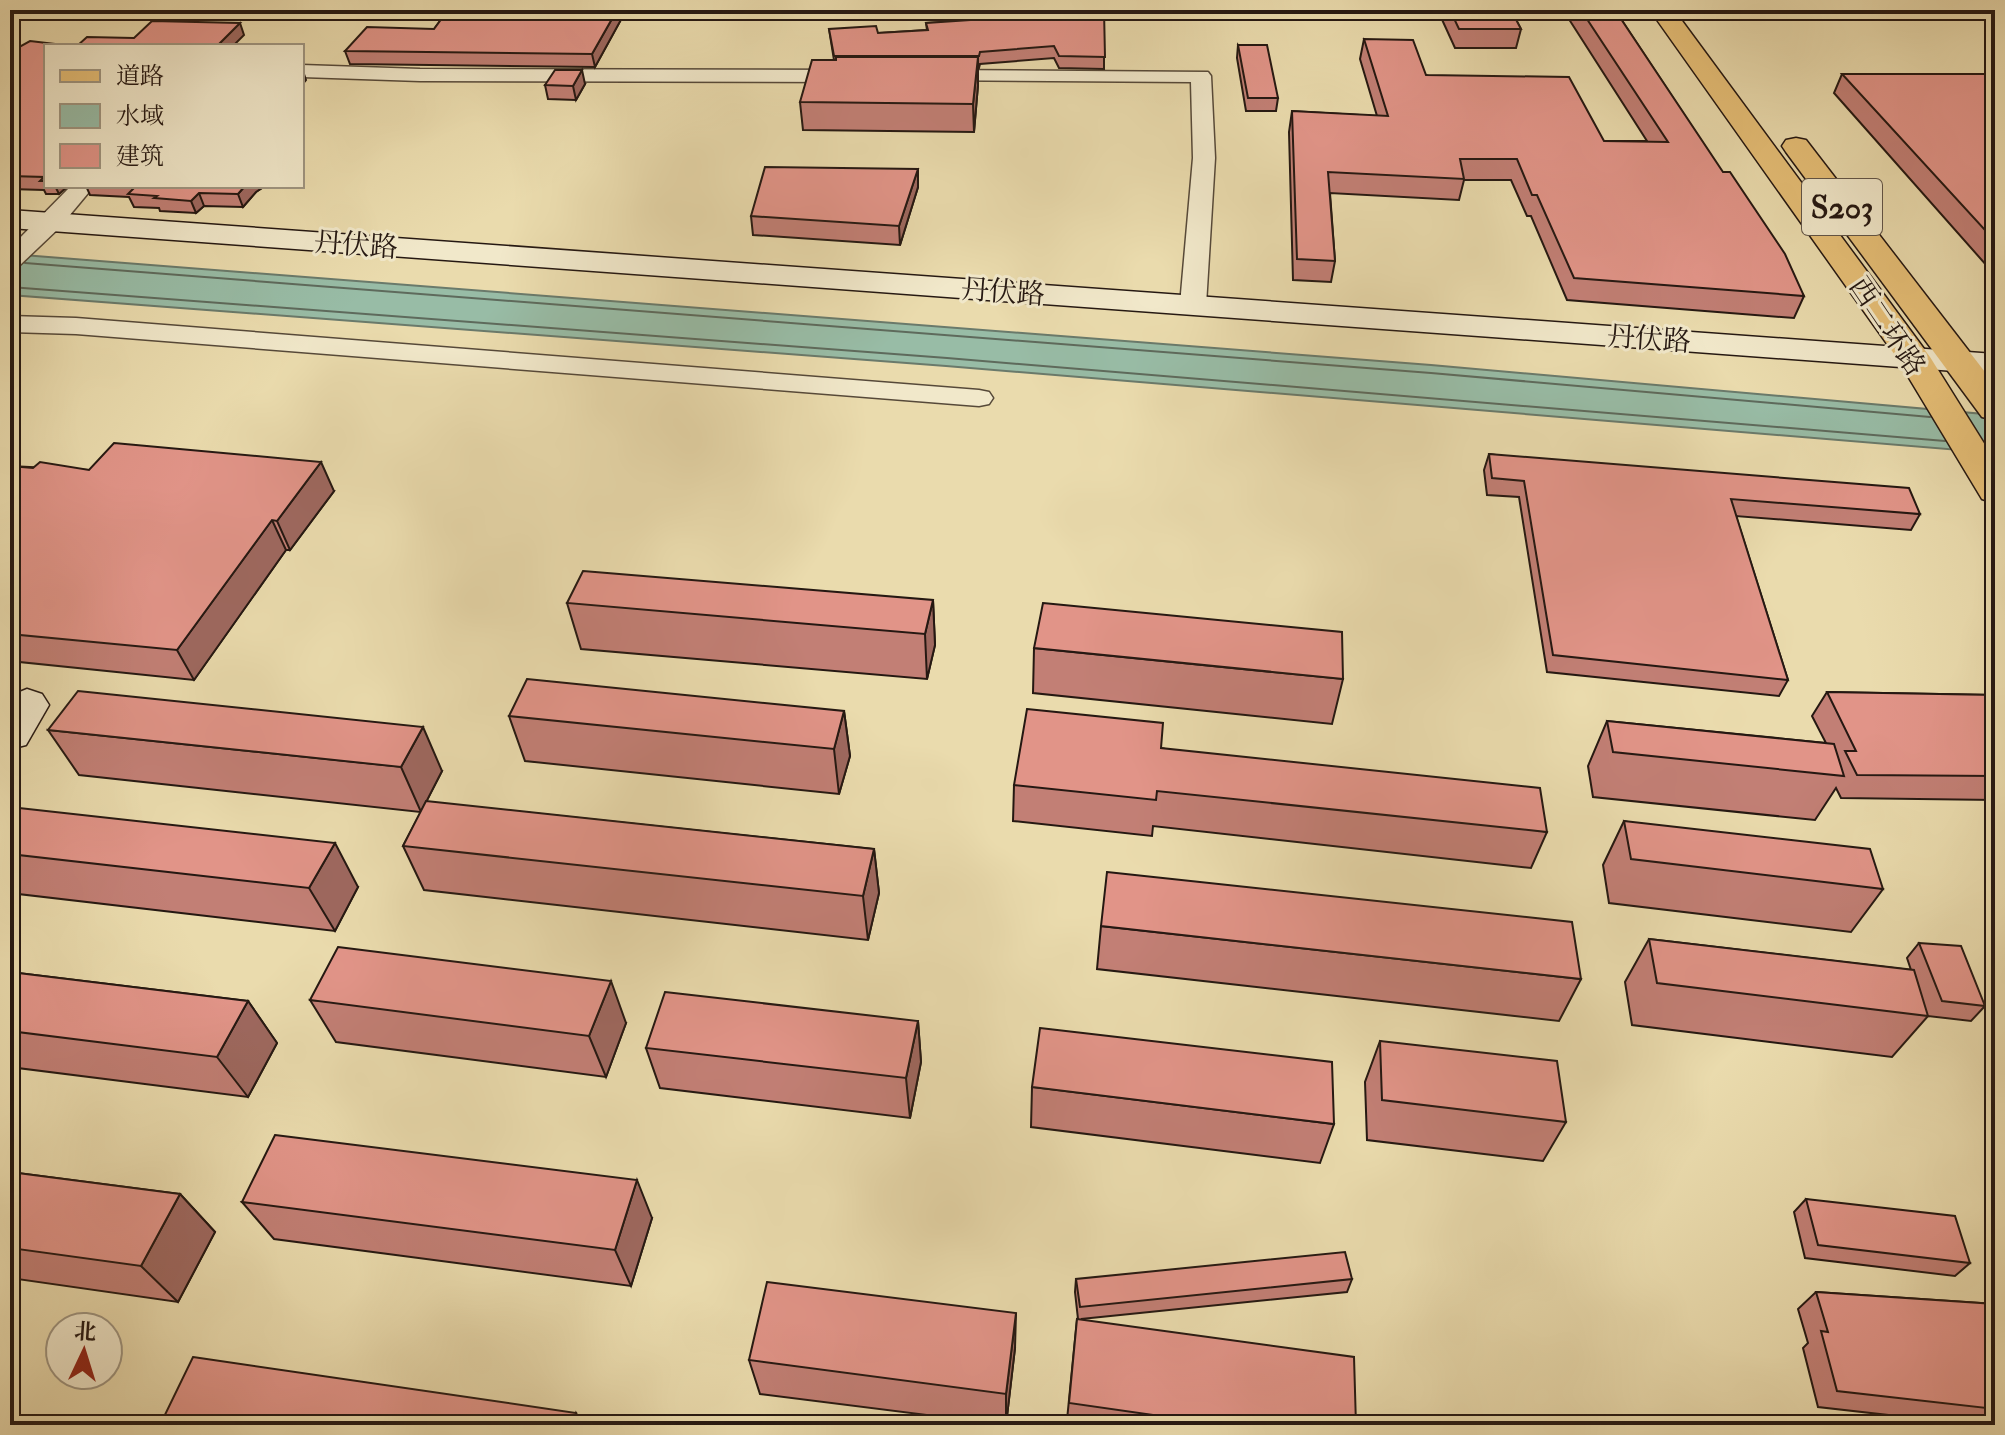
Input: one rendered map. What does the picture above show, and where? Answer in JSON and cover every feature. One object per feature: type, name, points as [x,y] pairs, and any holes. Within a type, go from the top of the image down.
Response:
[{"type":"main road","name":"西二环路","points":[[1662,10],[1913,357],[1995,491]]},
{"type":"main road","name":"西二环路","points":[[1692,10],[1993,407]]},
{"type":"main road","name":"丹伏路","points":[[10,219],[1995,364]]},
{"type":"street","points":[[304,71],[420,75],[879,76]]},
{"type":"street","points":[[910,76],[1201,76],[1204,158],[1193,305]]},
{"type":"street","points":[[18,254],[81,188]]},
{"type":"street","points":[[10,324],[76,326],[979,398]]},
{"type":"water","points":[[10,254],[1431,365],[1995,415],[1995,453],[946,366],[10,295]]},
{"type":"building","points":[[448,10],[617,10],[592,54],[345,51],[367,27],[434,29]]},
{"type":"building","points":[[979,10],[1104,10],[1105,57],[1059,56],[1054,46],[980,52],[979,56],[834,56],[829,29],[876,26],[878,33],[928,30],[926,23],[987,19]]},
{"type":"building","points":[[1450,10],[1511,10],[1521,29],[1459,29]]},
{"type":"building","points":[[1581,10],[1615,10],[1723,172],[1730,172],[1785,254],[1804,296],[1574,278],[1537,195],[1532,195],[1517,159],[1460,159],[1464,179],[1328,172],[1335,261],[1297,259],[1292,111],[1388,116],[1364,39],[1413,40],[1426,75],[1569,77],[1604,141],[1668,142]]},
{"type":"building","points":[[152,21],[240,23],[219,44],[79,44],[87,37],[134,38]]},
{"type":"building","points":[[30,41],[55,44],[44,44],[44,177],[10,176],[10,52]]},
{"type":"building","points":[[1238,45],[1267,45],[1278,98],[1248,98]]},
{"type":"building","points":[[836,57],[978,57],[973,104],[800,102],[812,60],[836,60]]},
{"type":"building","points":[[555,70],[582,70],[573,86],[545,85]]},
{"type":"building","points":[[1842,74],[1995,74],[1995,241]]},
{"type":"building","points":[[765,167],[918,169],[899,226],[751,216]]},
{"type":"building","points":[[134,188],[243,188],[238,194],[199,193],[191,201],[128,194]]},
{"type":"building","points":[[114,443],[321,462],[277,521],[272,520],[177,650],[10,634],[10,466],[33,468],[40,462],[89,470]]},
{"type":"building","points":[[1489,454],[1909,488],[1920,514],[1731,499],[1788,680],[1553,655],[1524,481],[1492,478]]},
{"type":"building","points":[[583,571],[933,600],[925,634],[567,603]]},
{"type":"building","points":[[1043,603],[1342,632],[1343,679],[1034,648]]},
{"type":"building","points":[[527,679],[844,711],[834,749],[509,716]]},
{"type":"building","points":[[78,691],[423,727],[401,767],[48,730]]},
{"type":"building","points":[[1827,692],[1995,695],[1995,776],[1857,775],[1845,751],[1856,751]]},
{"type":"building","points":[[1027,709],[1163,723],[1161,748],[1540,788],[1547,832],[1157,791],[1156,800],[1014,785]]},
{"type":"building","points":[[1607,721],[1834,744],[1844,776],[1613,752]]},
{"type":"building","points":[[426,801],[874,849],[863,896],[403,846]]},
{"type":"building","points":[[10,807],[335,843],[309,888],[10,854]]},
{"type":"building","points":[[1624,821],[1870,849],[1883,889],[1631,859]]},
{"type":"building","points":[[1107,872],[1572,922],[1581,979],[1101,926]]},
{"type":"building","points":[[1649,939],[1914,970],[1928,1016],[1657,983]]},
{"type":"building","points":[[1919,943],[1961,946],[1985,1006],[1942,1001]]},
{"type":"building","points":[[338,947],[611,981],[589,1036],[310,1000]]},
{"type":"building","points":[[10,972],[248,1001],[217,1057],[10,1031]]},
{"type":"building","points":[[665,992],[918,1021],[906,1078],[646,1048]]},
{"type":"building","points":[[1040,1028],[1332,1062],[1334,1124],[1032,1087]]},
{"type":"building","points":[[1380,1041],[1557,1061],[1566,1122],[1382,1100]]},
{"type":"building","points":[[275,1135],[637,1180],[615,1250],[242,1202]]},
{"type":"building","points":[[10,1172],[180,1194],[141,1266],[10,1248]]},
{"type":"building","points":[[1806,1199],[1955,1216],[1970,1263],[1818,1245]]},
{"type":"building","points":[[1345,1252],[1352,1279],[1080,1307],[1076,1279]]},
{"type":"building","points":[[767,1282],[1016,1313],[1006,1394],[749,1360]]},
{"type":"building","points":[[1816,1292],[1995,1304],[1995,1409],[1837,1391],[1821,1331],[1828,1332]]},
{"type":"building","points":[[1077,1319],[1354,1357],[1356,1425],[1223,1425],[1069,1403]]},
{"type":"building","points":[[193,1357],[576,1413],[572,1425],[160,1425]]},
{"type":"building","points":[[10,1420],[44,1425],[10,1425]]}]
